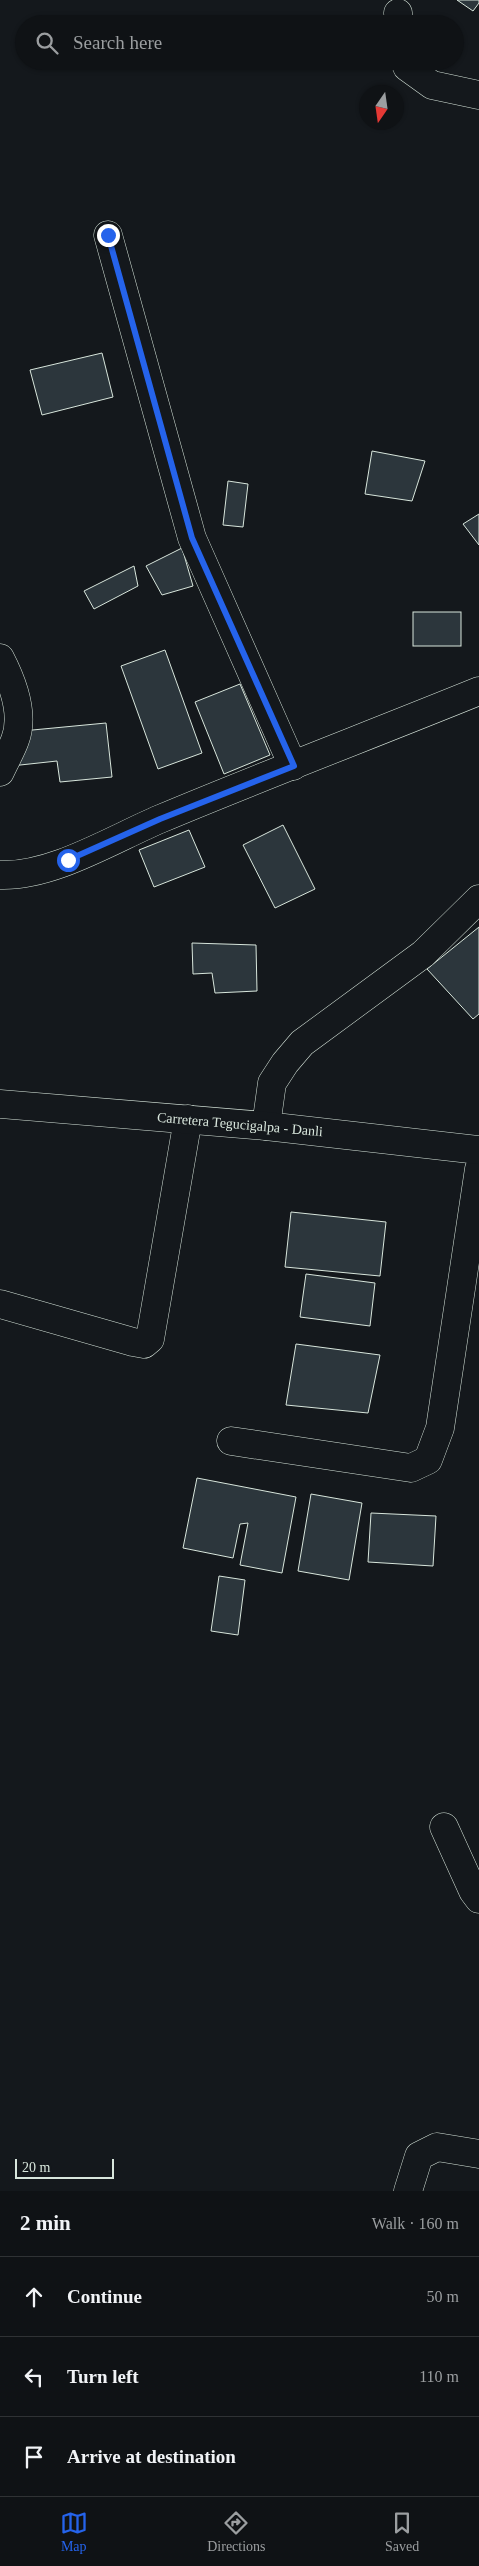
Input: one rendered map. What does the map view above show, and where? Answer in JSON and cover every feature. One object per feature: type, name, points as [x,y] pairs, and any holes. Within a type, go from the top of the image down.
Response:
[{"type":"main road","points":[[410,70],[432,85],[479,95]]},
{"type":"main road","points":[[108,235],[192,538],[294,766]]},
{"type":"main road","points":[[0,658],[8,673],[18,707],[18,724],[16,740],[0,772]]},
{"type":"main road","points":[[0,875],[38,870],[68,860],[160,819],[479,692]]},
{"type":"main road","points":[[266,1126],[272,1084],[285,1063],[302,1042],[423,954],[479,898]]},
{"type":"main road","name":"Carretera Tegucigalpa - Danli","points":[[0,1104],[266,1126],[479,1150]]},
{"type":"main road","points":[[0,1304],[134,1342],[144,1344],[150,1339],[188,1119]]},
{"type":"main road","points":[[231,1441],[411,1468],[428,1460],[440,1428],[479,1169]]},
{"type":"main road","points":[[444,1827],[473,1891],[479,1899]]},
{"type":"main road","points":[[408,2191],[420,2156],[437,2148],[479,2154]]},
{"type":"building","points":[[457,0],[479,0],[479,3],[473,11]]},
{"type":"building","points":[[102,353],[113,397],[42,415],[30,370]]},
{"type":"building","points":[[372,451],[425,461],[412,501],[365,494]]},
{"type":"building","points":[[228,481],[248,484],[243,527],[223,525]]},
{"type":"building","points":[[479,514],[479,545],[463,524]]},
{"type":"building","points":[[182,548],[193,586],[162,595],[146,566]]},
{"type":"building","points":[[134,566],[138,586],[94,609],[84,591]]},
{"type":"building","points":[[413,612],[461,612],[461,646],[413,646]]},
{"type":"building","points":[[165,650],[202,753],[158,769],[121,666]]},
{"type":"building","points":[[240,684],[270,755],[224,774],[195,702]]},
{"type":"building","points":[[106,723],[112,777],[60,782],[57,761],[11,766],[22,731]]},
{"type":"building","points":[[283,825],[315,889],[275,908],[243,845]]},
{"type":"building","points":[[189,830],[205,867],[154,887],[139,850]]},
{"type":"building","points":[[479,927],[479,1014],[473,1019],[427,969]]},
{"type":"building","points":[[192,943],[256,945],[257,991],[215,993],[212,973],[193,974]]},
{"type":"building","points":[[291,1212],[386,1222],[380,1276],[285,1267]]},
{"type":"building","points":[[306,1274],[375,1283],[370,1326],[300,1317]]},
{"type":"building","points":[[296,1344],[380,1355],[368,1413],[286,1405]]},
{"type":"building","points":[[197,1478],[296,1497],[282,1573],[240,1565],[248,1523],[240,1524],[233,1558],[183,1548]]},
{"type":"building","points":[[311,1494],[362,1503],[349,1580],[298,1571]]},
{"type":"building","points":[[371,1513],[436,1516],[433,1566],[368,1562]]},
{"type":"building","points":[[219,1576],[245,1580],[238,1635],[211,1631]]},
{"type":"route","points":[[68,860],[160,819],[294,766],[192,538],[108,235]]}]
